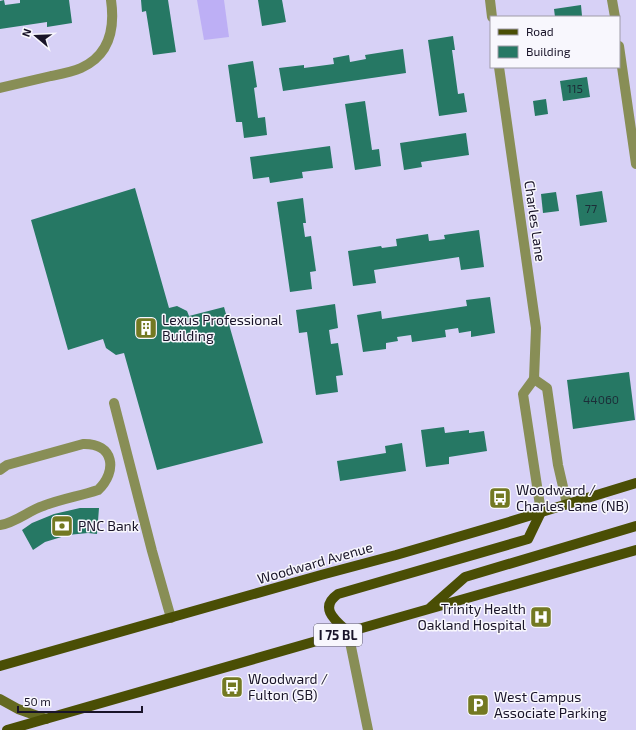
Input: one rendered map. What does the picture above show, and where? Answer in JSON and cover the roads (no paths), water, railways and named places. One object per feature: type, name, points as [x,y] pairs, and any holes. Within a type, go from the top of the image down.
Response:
[{"type":"main road","name":"Woodward Avenue","points":[[0,666],[321,574],[396,555],[636,483]]},
{"type":"main road","points":[[348,632],[334,619],[329,609],[330,601],[333,597],[345,590],[528,538],[541,512]]},
{"type":"main road","points":[[428,610],[465,577],[636,526]]},
{"type":"main road","name":"I 75 BL","points":[[7,730],[636,550]]},
{"type":"main road","points":[[0,699],[18,709],[46,719]]},
{"type":"street","points":[[0,88],[72,71],[91,62],[103,50],[112,30],[110,0]]},
{"type":"street","points":[[490,0],[492,16]]},
{"type":"street","points":[[612,0],[615,16]]},
{"type":"street","points":[[620,53],[636,164]]},
{"type":"street","name":"Charles Lane","points":[[499,68],[536,328],[534,379]]},
{"type":"street","points":[[541,512],[523,394],[534,379],[547,388],[558,465],[567,504]]},
{"type":"street","points":[[114,403],[171,618]]},
{"type":"street","points":[[0,470],[7,466],[83,444],[95,445],[101,448],[109,457],[111,470],[104,484],[98,490],[45,505],[32,510],[9,524],[0,525]]},
{"type":"street","points":[[348,632],[368,730]]},
{"type":"place","name":"Lexus Professional Building","points":[[146,328]]},
{"type":"place","name":"Woodward / Charles Lane (NB)","points":[[500,498]]},
{"type":"place","name":"PNC Bank","points":[[62,526]]},
{"type":"place","name":"Trinity Health Oakland Hospital","points":[[541,617]]},
{"type":"place","name":"Woodward / Fulton (SB)","points":[[232,687]]},
{"type":"place","name":"West Campus Associate Parking","points":[[478,705]]}]
